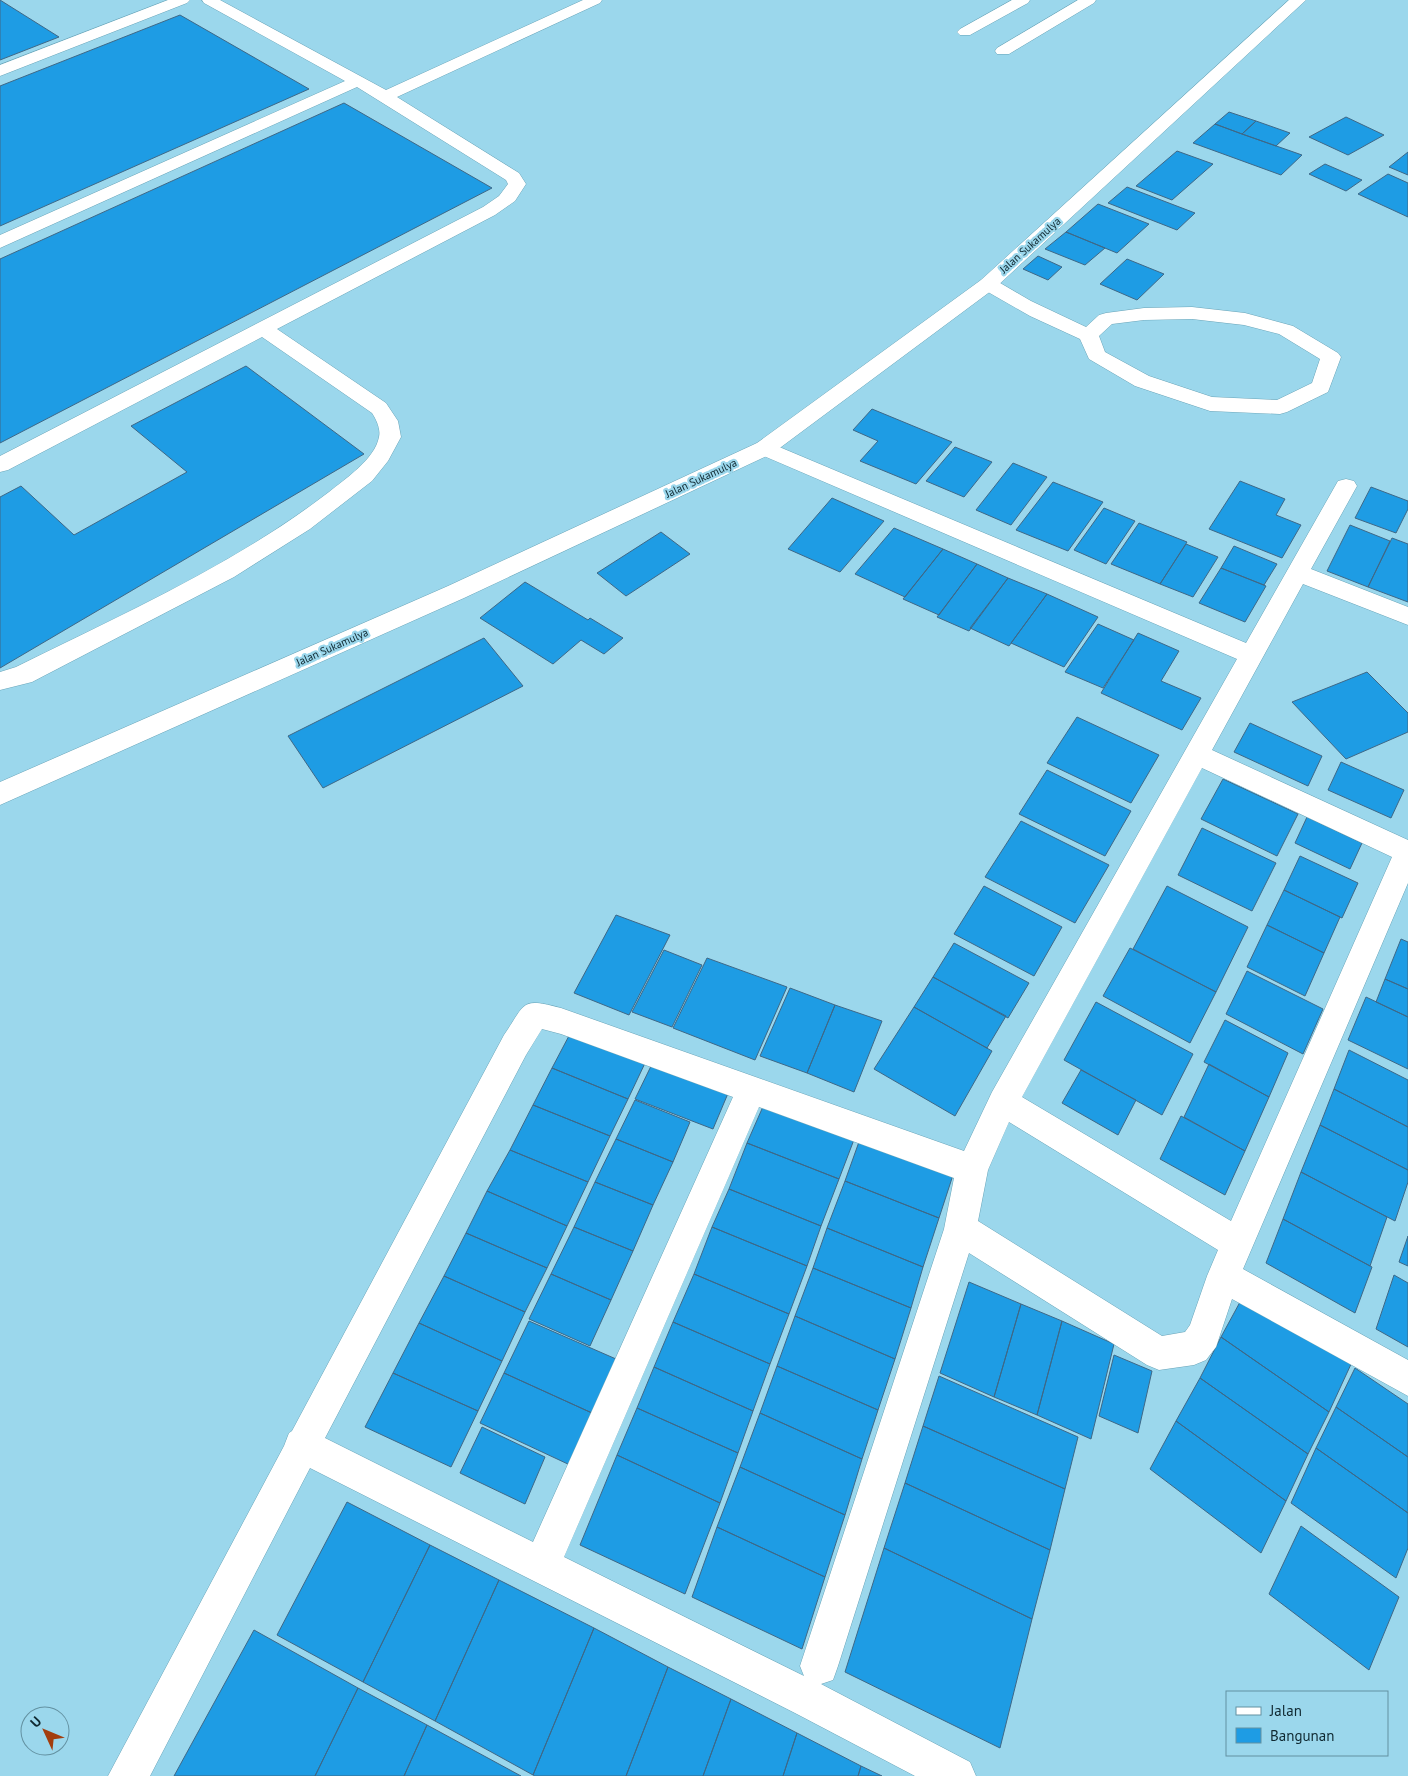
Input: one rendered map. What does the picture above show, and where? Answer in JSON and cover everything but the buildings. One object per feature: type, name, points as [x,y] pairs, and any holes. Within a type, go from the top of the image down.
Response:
[{"type":"street","points":[[0,71],[182,0]]},
{"type":"street","points":[[0,464],[489,211],[504,202],[515,191],[517,184],[513,177],[385,96],[209,0]]},
{"type":"street","points":[[385,96],[595,0]]},
{"type":"street","points":[[965,32],[1023,0]]},
{"type":"street","points":[[1003,51],[1089,0]]},
{"type":"street","name":"Jalan Sukamulya","points":[[0,794],[456,592],[765,448],[988,284],[1298,0]]},
{"type":"street","points":[[0,242],[358,81]]},
{"type":"street","points":[[988,284],[1031,310],[1089,335],[1096,355],[1142,381],[1210,404],[1280,408],[1321,387],[1331,356],[1286,330],[1245,318],[1192,313],[1144,314],[1106,319],[1089,335]]},
{"type":"street","points":[[0,681],[23,675],[226,571],[302,524],[364,476],[380,456],[390,437],[388,421],[379,408],[263,328]]},
{"type":"street","points":[[765,448],[1252,655]]},
{"type":"street","points":[[819,1666],[960,1229],[972,1169],[1003,1102],[1346,486]]},
{"type":"street","points":[[1298,573],[1408,616]]},
{"type":"street","points":[[960,1229],[1159,1353],[1194,1348],[1204,1335],[1223,1276],[1408,852],[1197,754]]},
{"type":"street","points":[[128,1776],[515,1046],[535,1014],[561,1021],[972,1169]]},
{"type":"street","points":[[542,1565],[751,1091]]},
{"type":"street","points":[[1003,1102],[1237,1243]]},
{"type":"street","points":[[1223,1276],[1408,1379]]},
{"type":"street","points":[[302,1446],[809,1699],[956,1776]]}]
